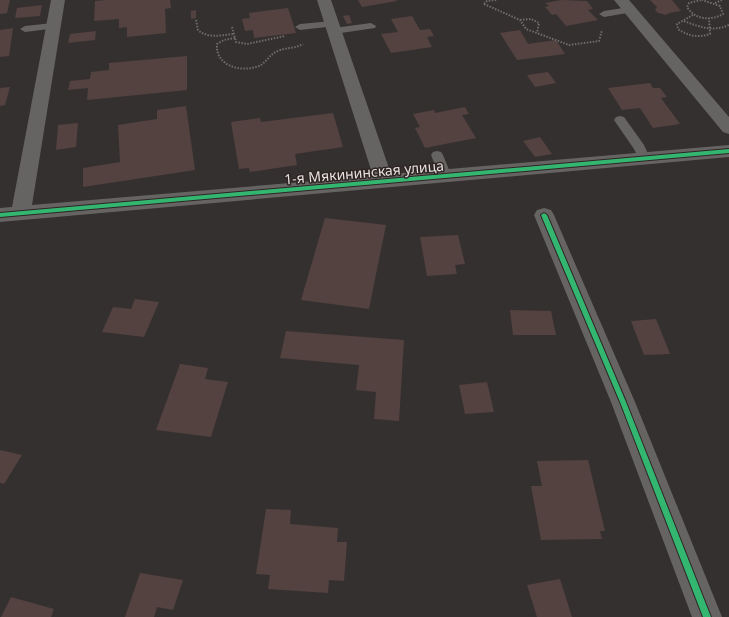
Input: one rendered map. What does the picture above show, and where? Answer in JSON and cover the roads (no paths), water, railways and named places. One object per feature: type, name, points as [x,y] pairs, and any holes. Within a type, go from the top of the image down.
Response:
[{"type":"street","points":[[21,214],[58,0]]},
{"type":"street","points":[[324,0],[384,182]]},
{"type":"street","points":[[625,5],[724,114],[729,128]]},
{"type":"street","name":"1-я Мякининская улица","points":[[0,215],[729,152]]},
{"type":"street","points":[[544,215],[623,402],[707,617]]},
{"type":"lane","points":[[604,14],[625,5]]},
{"type":"lane","points":[[25,29],[53,26]]},
{"type":"lane","points":[[300,27],[333,28],[371,26]]},
{"type":"lane","points":[[620,120],[640,148],[646,160]]},
{"type":"lane","points":[[437,155],[446,177]]}]
